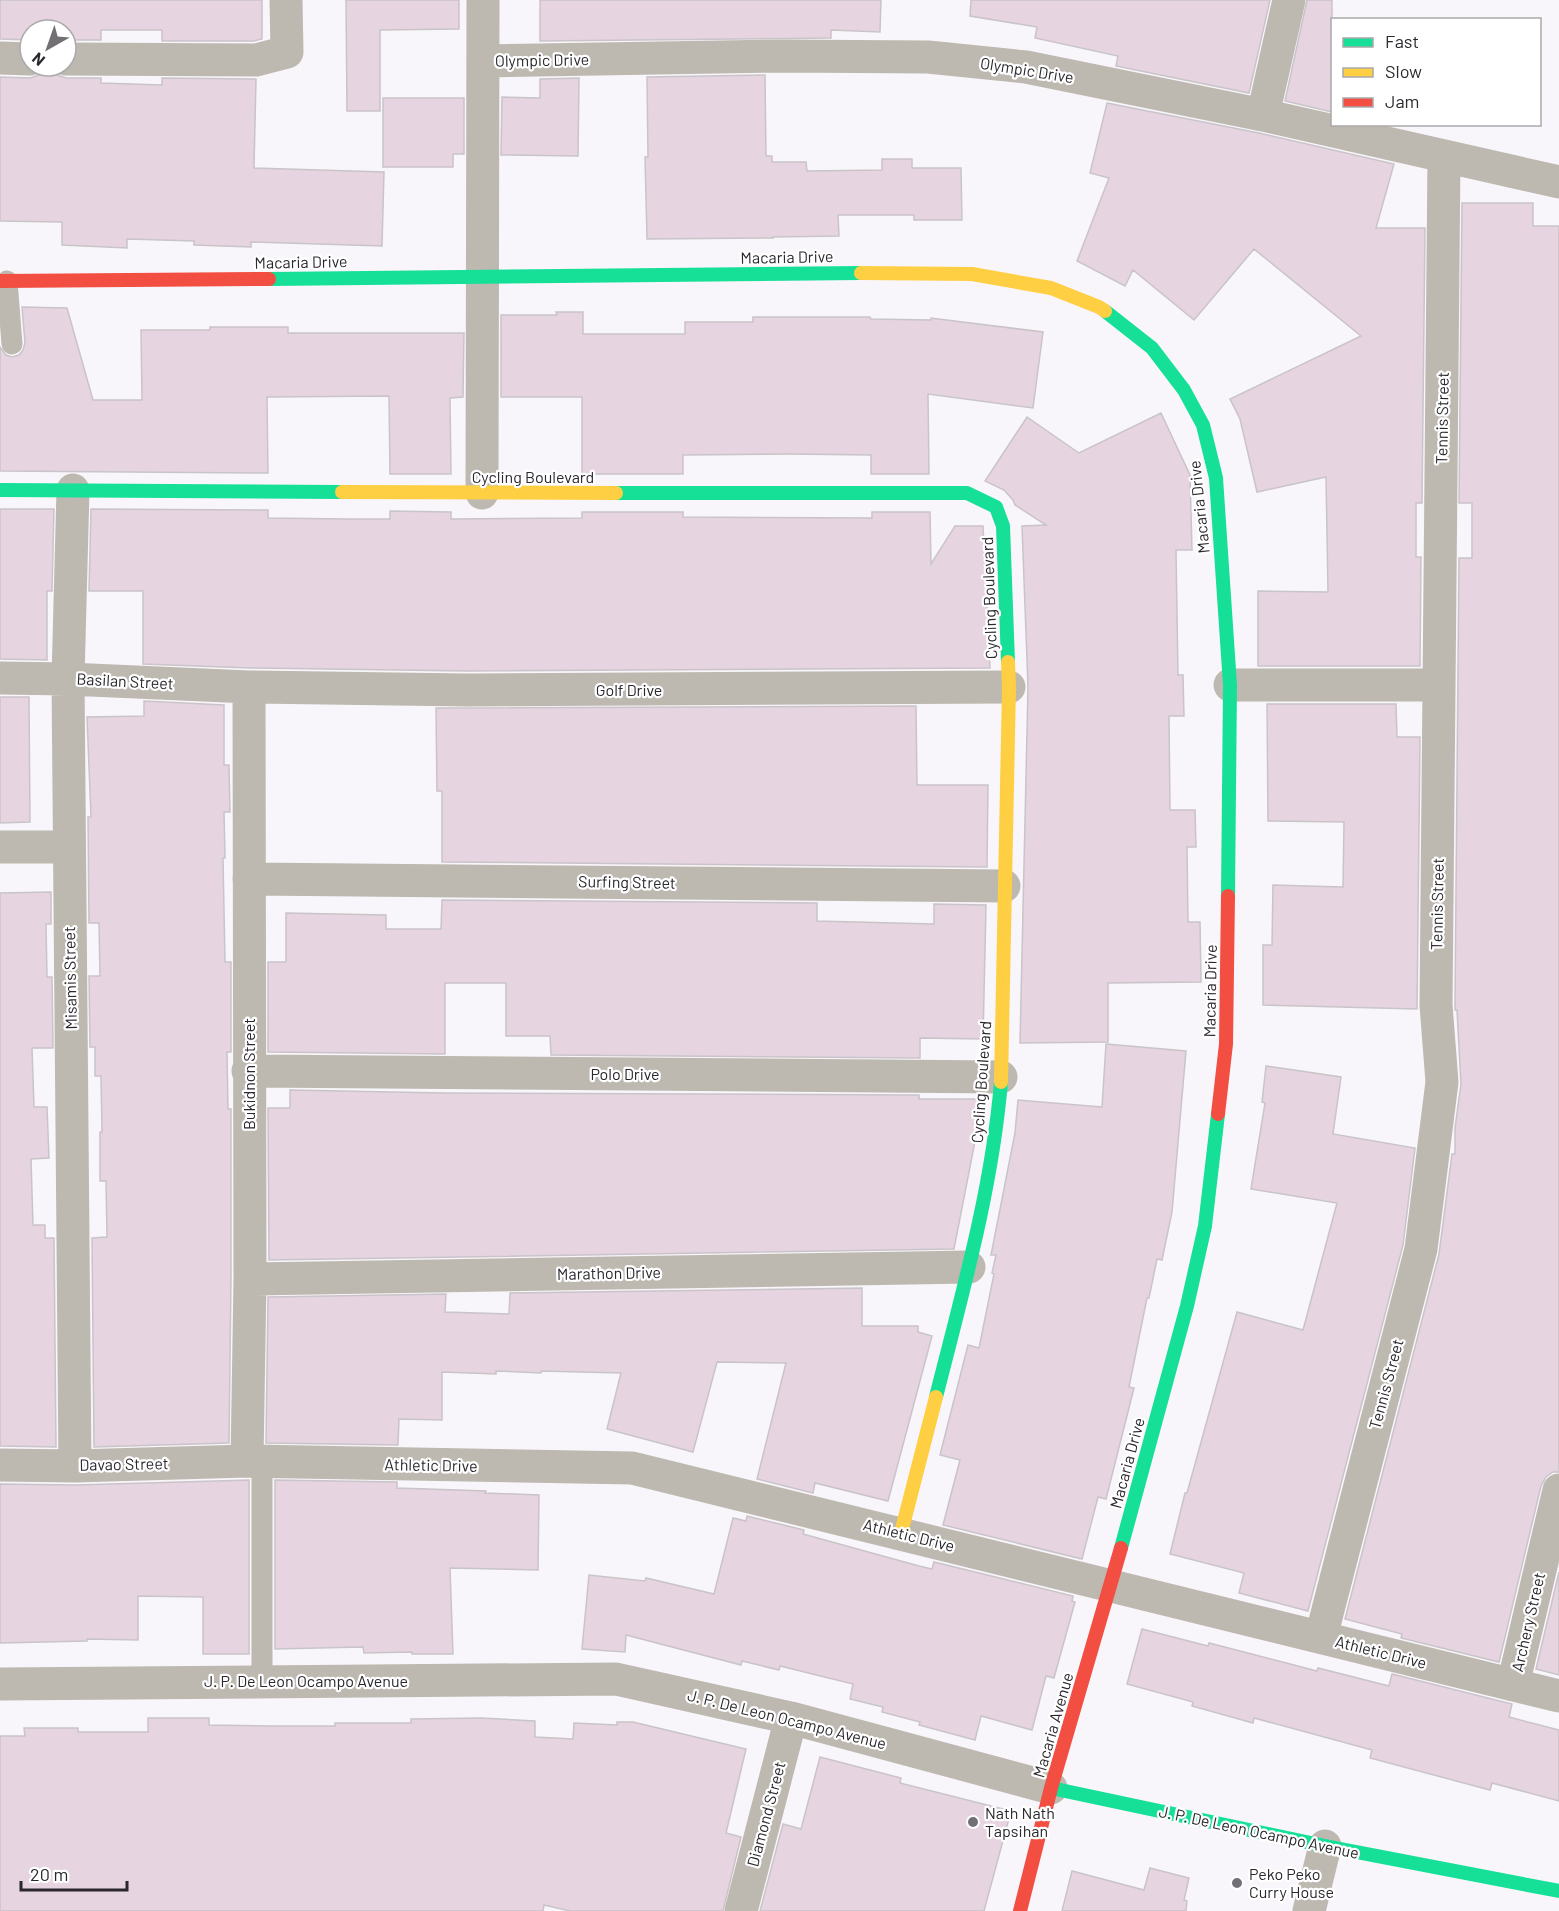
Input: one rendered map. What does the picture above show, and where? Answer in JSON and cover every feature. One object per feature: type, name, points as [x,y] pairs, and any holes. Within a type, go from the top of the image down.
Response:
[{"type":"street","points":[[78,59],[256,60],[287,52],[286,0]]},
{"type":"street","points":[[482,493],[483,0]]},
{"type":"street","points":[[1263,115],[1288,0]]},
{"type":"street","name":"Olympic Drive","points":[[483,61],[783,56],[928,57],[1026,67],[1263,115],[1559,182]]},
{"type":"street","points":[[0,58],[18,59]]},
{"type":"street","name":"Tennis Street","points":[[1321,1637],[1421,1249],[1442,1082],[1436,1005],[1444,157]]},
{"type":"street","name":"Macaria Drive","points":[[3,281],[972,274],[1051,288],[1098,307],[1152,348],[1184,390],[1203,425],[1216,478],[1230,685],[1226,1044],[1205,1226],[1187,1306],[1111,1585]]},
{"type":"street","name":"Misamis Street","points":[[73,489],[68,679],[75,1466]]},
{"type":"street","name":"Cycling Boulevard","points":[[0,490],[967,493],[996,507],[1003,526],[1009,687],[1001,1077],[997,1130],[969,1267],[901,1533]]},
{"type":"street","name":"Basilan Street","points":[[0,678],[249,687]]},
{"type":"street","points":[[1230,685],[1439,685]]},
{"type":"street","name":"Golf Drive","points":[[249,687],[467,690],[1009,687]]},
{"type":"street","name":"Bukidnon Street","points":[[249,687],[248,1071],[255,1462]]},
{"type":"street","points":[[0,847],[69,847]]},
{"type":"street","name":"Surfing Street","points":[[249,879],[1005,886]]},
{"type":"street","name":"Polo Drive","points":[[248,1071],[1001,1077]]},
{"type":"street","name":"Marathon Drive","points":[[250,1279],[969,1267]]},
{"type":"street","name":"Athletic Drive","points":[[255,1462],[632,1468],[1559,1696]]},
{"type":"street","name":"Davao Street","points":[[0,1465],[75,1466],[255,1462]]},
{"type":"street","name":"Archery Street","points":[[1513,1684],[1559,1490]]},
{"type":"street","name":"Macaria Avenue","points":[[1020,1911],[1051,1788],[1111,1585]]},
{"type":"street","name":"J. P. De Leon Ocampo Avenue","points":[[0,1684],[616,1679],[791,1718],[1051,1788],[1454,1873],[1559,1892]]},
{"type":"street","name":"Diamond Street","points":[[741,1911],[791,1718]]},
{"type":"street","points":[[1309,1911],[1325,1846]]},
{"type":"street","points":[[1554,1911],[1559,1892]]},
{"type":"lane","points":[[3,281],[12,344]]},
{"type":"lane","points":[[255,1462],[262,1681]]},
{"type":"building","points":[[0,0],[262,0],[262,39],[254,41],[162,41],[162,30],[101,30],[101,40],[78,40],[78,18],[18,18],[18,40],[0,39]]},
{"type":"building","points":[[346,0],[459,0],[459,29],[380,30],[380,111],[347,111]]},
{"type":"building","points":[[540,0],[881,0],[880,32],[831,30],[831,38],[540,41]]},
{"type":"building","points":[[971,0],[1270,0],[1249,93],[1116,66],[1118,56],[1035,38],[1037,27],[970,16]]},
{"type":"building","points":[[1307,0],[1332,0],[1331,112],[1285,101]]},
{"type":"building","points":[[765,75],[766,156],[772,156],[772,162],[806,162],[807,171],[882,170],[882,159],[912,159],[912,168],[961,168],[962,220],[914,220],[914,215],[838,215],[839,236],[647,239],[645,157],[648,157],[647,77]]},
{"type":"building","points":[[0,77],[101,78],[101,83],[162,85],[162,78],[256,79],[254,168],[384,172],[382,246],[251,242],[251,247],[194,245],[194,241],[127,239],[127,248],[62,245],[62,222],[0,221]]},
{"type":"building","points":[[579,78],[578,156],[501,155],[502,97],[540,98],[540,79]]},
{"type":"building","points":[[383,98],[464,98],[464,154],[453,154],[453,167],[383,167]]},
{"type":"building","points":[[1107,103],[1259,133],[1394,164],[1376,228],[1425,228],[1422,503],[1416,503],[1416,557],[1421,557],[1420,666],[1258,666],[1258,591],[1328,592],[1326,477],[1257,492],[1240,419],[1230,399],[1361,336],[1254,249],[1194,320],[1133,270],[1125,286],[1077,261],[1109,178],[1090,173]]},
{"type":"building","points":[[1462,203],[1533,203],[1533,226],[1559,226],[1559,1472],[1553,1472],[1546,1477],[1541,1486],[1499,1662],[1401,1638],[1402,1634],[1345,1619],[1439,1254],[1452,1154],[1455,1154],[1455,1128],[1461,1084],[1457,1010],[1455,1010],[1459,558],[1472,558],[1472,503],[1459,503]]},
{"type":"building","points":[[22,307],[67,308],[93,400],[142,400],[141,330],[288,327],[288,333],[464,333],[463,397],[450,398],[451,474],[390,474],[389,396],[267,397],[268,473],[0,471],[0,347],[6,355],[12,357],[19,355],[23,350],[25,343]]},
{"type":"building","points":[[556,312],[583,312],[583,334],[685,334],[685,322],[753,322],[753,317],[870,317],[871,319],[931,320],[931,318],[1043,332],[1033,408],[928,394],[929,474],[871,474],[871,455],[790,454],[683,455],[683,474],[582,474],[582,397],[501,397],[501,315],[557,315]]},
{"type":"building","points":[[1161,413],[1190,475],[1192,550],[1176,550],[1178,675],[1183,675],[1184,716],[1169,716],[1170,810],[1195,810],[1196,847],[1187,847],[1188,922],[1200,922],[1201,982],[1108,983],[1108,1042],[1020,1043],[1028,687],[1022,526],[1046,525],[1015,505],[1004,490],[985,481],[1027,417],[1079,453]]},
{"type":"building","points":[[0,509],[54,509],[52,591],[47,591],[47,660],[0,659]]},
{"type":"building","points":[[91,509],[268,510],[268,518],[347,519],[390,519],[390,511],[451,512],[451,519],[582,518],[582,512],[683,512],[683,517],[872,518],[872,512],[930,512],[931,564],[955,526],[983,526],[990,668],[467,671],[143,664],[143,591],[89,591]]},
{"type":"building","points":[[0,697],[29,697],[30,822],[0,823]]},
{"type":"building","points":[[144,701],[224,705],[224,765],[229,765],[230,812],[224,812],[225,858],[223,858],[225,962],[231,962],[231,1052],[227,1052],[228,1109],[231,1109],[229,1443],[94,1447],[92,1238],[107,1237],[106,1181],[100,1181],[101,1076],[95,1076],[95,1047],[90,1047],[89,976],[100,976],[99,923],[89,923],[88,817],[91,817],[87,717],[144,716]]},
{"type":"building","points":[[1267,704],[1396,704],[1397,737],[1420,737],[1417,1009],[1263,1005],[1263,945],[1272,945],[1273,885],[1343,887],[1344,822],[1268,821]]},
{"type":"building","points":[[916,706],[917,785],[988,785],[987,867],[442,862],[442,791],[437,791],[436,708]]},
{"type":"building","points":[[51,892],[51,924],[46,924],[47,977],[52,977],[53,1048],[32,1048],[34,1107],[47,1107],[49,1158],[31,1159],[33,1225],[45,1225],[45,1238],[54,1238],[56,1447],[0,1446],[0,893]]},
{"type":"building","points":[[442,900],[817,903],[817,921],[934,924],[934,904],[986,905],[983,1039],[920,1038],[920,1058],[551,1055],[550,1036],[506,1036],[506,983],[445,983],[445,1054],[268,1052],[268,962],[286,962],[286,913],[386,915],[386,929],[441,929]]},
{"type":"building","points":[[1106,1044],[1186,1051],[1172,1212],[1162,1260],[1157,1259],[1149,1298],[1147,1298],[1129,1387],[1134,1388],[1106,1499],[1098,1497],[1082,1559],[943,1525],[960,1460],[940,1455],[968,1345],[979,1348],[994,1274],[992,1273],[996,1255],[991,1255],[1015,1133],[1018,1100],[1102,1107]]},
{"type":"building","points":[[1266,1066],[1341,1077],[1333,1134],[1415,1148],[1403,1245],[1308,1611],[1239,1593],[1244,1573],[1170,1554],[1185,1493],[1187,1493],[1237,1312],[1303,1330],[1337,1203],[1251,1189],[1265,1103],[1262,1102]]},
{"type":"building","points":[[290,1090],[919,1095],[919,1099],[981,1099],[978,1126],[954,1249],[269,1260],[268,1108],[290,1108]]},
{"type":"building","points":[[862,1288],[862,1326],[918,1326],[918,1332],[932,1336],[888,1501],[815,1483],[813,1493],[757,1479],[786,1363],[717,1362],[693,1452],[607,1429],[621,1373],[541,1371],[541,1373],[496,1371],[496,1374],[442,1372],[442,1420],[399,1419],[398,1445],[266,1443],[268,1297],[446,1294],[445,1312],[509,1314],[510,1293]]},
{"type":"building","points":[[249,1480],[249,1654],[203,1654],[203,1597],[138,1596],[138,1640],[87,1639],[87,1641],[0,1643],[0,1484],[76,1485]]},
{"type":"building","points":[[275,1480],[397,1482],[397,1488],[539,1495],[538,1570],[450,1568],[453,1654],[364,1653],[363,1647],[275,1649]]},
{"type":"building","points":[[747,1516],[804,1530],[803,1534],[919,1566],[932,1569],[934,1562],[1073,1596],[1072,1601],[1075,1602],[1054,1678],[1046,1676],[1032,1730],[981,1716],[975,1740],[919,1725],[920,1722],[882,1712],[883,1707],[850,1699],[853,1684],[780,1666],[779,1670],[742,1661],[741,1665],[626,1635],[625,1652],[582,1649],[589,1575],[645,1581],[646,1578],[714,1594],[733,1518],[746,1521]]},
{"type":"building","points":[[1559,1572],[1559,1675],[1536,1669]]},
{"type":"building","points":[[1142,1629],[1389,1686],[1392,1674],[1512,1704],[1509,1717],[1559,1730],[1559,1801],[1492,1783],[1490,1790],[1370,1758],[1372,1750],[1254,1718],[1253,1723],[1192,1706],[1193,1702],[1127,1684]]},
{"type":"building","points":[[148,1718],[209,1718],[209,1725],[335,1726],[335,1723],[411,1723],[411,1719],[481,1718],[535,1721],[535,1737],[573,1739],[574,1723],[617,1725],[617,1722],[633,1722],[746,1749],[726,1833],[741,1837],[723,1911],[570,1911],[544,1905],[543,1911],[0,1911],[0,1736],[25,1736],[24,1728],[78,1728],[78,1732],[148,1732]]},
{"type":"building","points":[[820,1757],[901,1778],[900,1783],[1011,1811],[984,1911],[760,1911],[783,1824],[801,1829]]},
{"type":"building","points":[[1150,1868],[1189,1878],[1184,1900],[1187,1901],[1186,1911],[1062,1911],[1072,1871],[1144,1890]]},
{"type":"traffic: fast","points":[[269,279],[861,273]]},
{"type":"traffic: fast","points":[[1105,311],[1152,348],[1184,390],[1203,425],[1216,478],[1230,685],[1228,896]]},
{"type":"traffic: fast","points":[[0,490],[342,492]]},
{"type":"traffic: fast","points":[[616,493],[967,493],[996,507],[1003,526],[1008,662]]},
{"type":"traffic: fast","points":[[936,1397],[983,1202],[991,1162],[1001,1082]]},
{"type":"traffic: fast","points":[[1121,1548],[1187,1306],[1205,1226],[1218,1114]]},
{"type":"traffic: fast","points":[[1051,1788],[1325,1846],[1559,1891]]},
{"type":"traffic: slow","points":[[861,273],[972,274],[1051,288],[1105,311]]},
{"type":"traffic: slow","points":[[342,492],[616,493]]},
{"type":"traffic: slow","points":[[1001,1082],[1008,662]]},
{"type":"traffic: slow","points":[[901,1533],[936,1397]]},
{"type":"traffic: jam","points":[[0,281],[269,279]]},
{"type":"traffic: jam","points":[[1218,1114],[1226,1044],[1228,896]]},
{"type":"traffic: jam","points":[[1020,1911],[1051,1788],[1121,1548]]},
{"type":"place","name":"Nath Nath Tapsihan","points":[[973,1822]]},
{"type":"place","name":"Peko Peko Curry House","points":[[1237,1883]]}]
